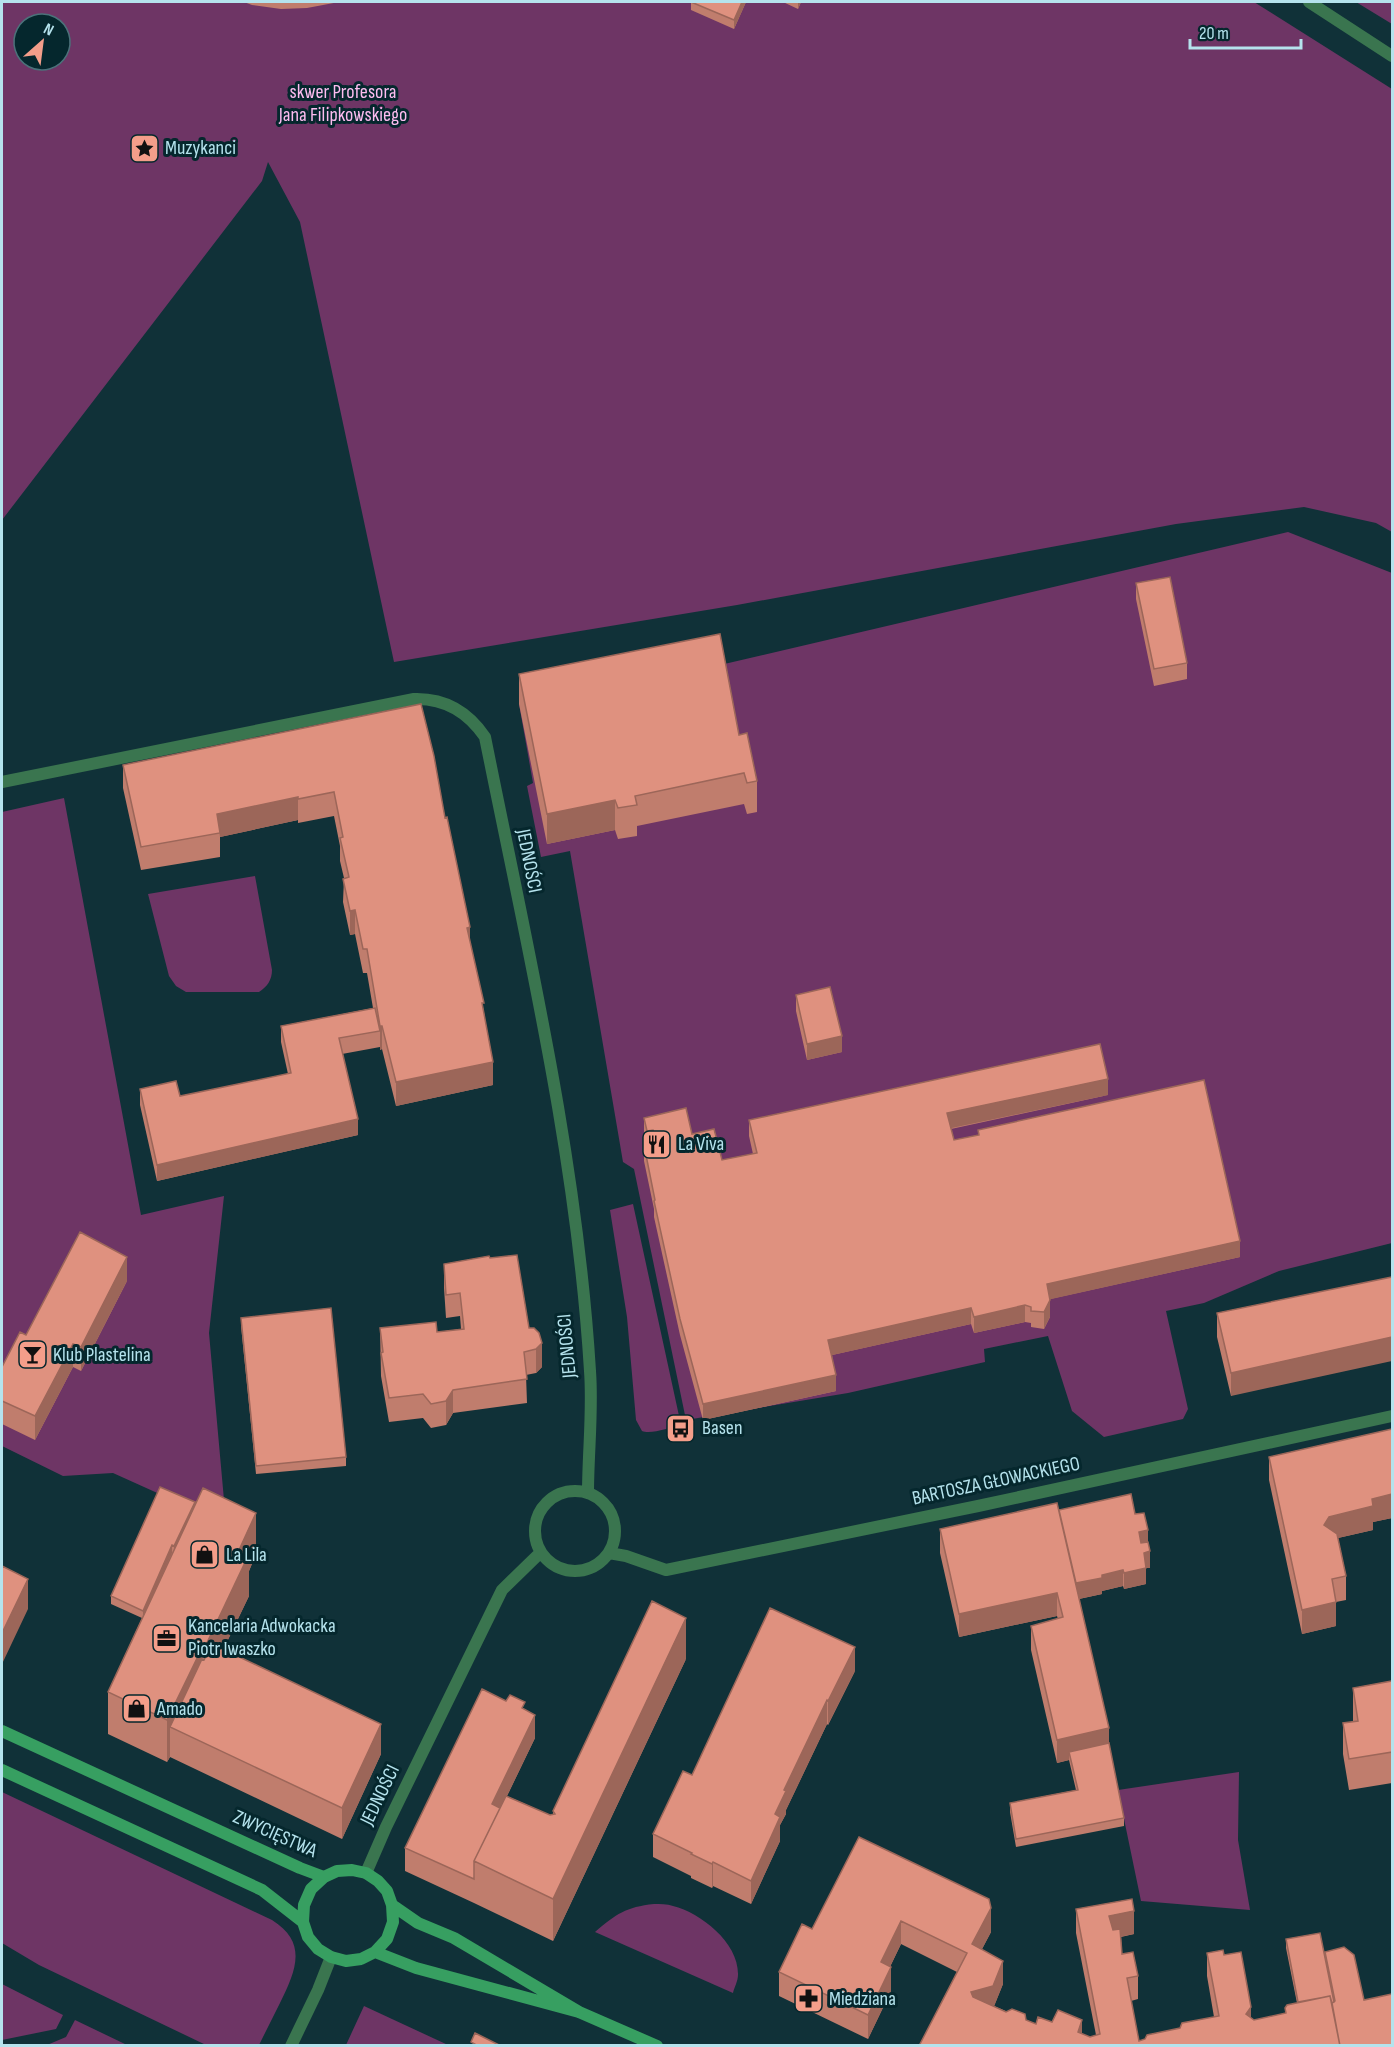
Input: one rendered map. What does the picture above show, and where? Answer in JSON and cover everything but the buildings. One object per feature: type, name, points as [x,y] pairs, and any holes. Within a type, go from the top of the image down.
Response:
[{"type":"street","points":[[1309,2],[1392,56]]},
{"type":"street","name":"JEDNOŚCI","points":[[2,782],[414,699],[436,700],[458,709],[478,727],[485,737],[556,1094],[578,1251],[590,1373],[588,1493]]},
{"type":"street","name":"BARTOSZA GŁOWACKIEGO","points":[[609,1553],[626,1556],[666,1570],[968,1508],[1392,1416]]},
{"type":"street","points":[[588,1493],[604,1503],[614,1521],[613,1543],[609,1553],[599,1563],[588,1570],[574,1572],[555,1565],[541,1552],[536,1539],[535,1525],[540,1512],[549,1501],[560,1494],[588,1493]]},
{"type":"street","name":"JEDNOŚCI","points":[[366,1873],[386,1827],[502,1590],[541,1552]]},
{"type":"street","name":"ZWYCIĘSTWA","points":[[2,1731],[324,1877],[344,1870],[366,1873]]},
{"type":"street","points":[[2,1770],[262,1890],[303,1922]]},
{"type":"street","points":[[324,1877],[311,1889],[304,1905],[303,1922],[308,1937],[318,1949],[331,1957],[346,1960],[361,1959],[375,1952],[387,1939],[393,1922],[392,1905],[387,1891],[366,1873]]},
{"type":"street","points":[[392,1905],[418,1923],[454,1938],[579,2012],[657,2046]]},
{"type":"street","points":[[375,1952],[417,1968],[579,2012]]},
{"type":"street","points":[[291,2046],[331,1957]]},
{"type":"green space","name":"skwer Profesora Jana Filipkowskiego","points":[[2,2],[1254,2],[1392,89],[1392,532],[1376,523],[1304,507],[1176,524],[737,605],[394,662],[300,222],[268,162],[262,181],[2,520]]},
{"type":"green space","points":[[1356,2],[1392,2],[1392,24]]},
{"type":"green space","points":[[1288,532],[1392,573],[1392,1243],[1279,1271],[1204,1303],[1166,1311],[1188,1409],[1183,1419],[1104,1437],[1072,1411],[1048,1336],[984,1349],[985,1362],[848,1393],[686,1420],[634,1169],[623,1162],[570,851],[541,857],[527,786],[533,783],[519,704],[720,665]]},
{"type":"green space","points":[[64,798],[141,1215],[224,1196],[209,1333],[224,1500],[195,1510],[113,1473],[63,1476],[2,1446],[2,812]]},
{"type":"green space","points":[[255,876],[272,970],[269,983],[259,992],[186,992],[176,986],[169,976],[148,894]]},
{"type":"green space","points":[[633,1204],[681,1425],[650,1432],[642,1431],[636,1420],[627,1317],[610,1210]]},
{"type":"green space","points":[[1239,1772],[1238,1840],[1250,1910],[1141,1901],[1118,1790]]},
{"type":"green space","points":[[2,1792],[272,1920],[284,1929],[295,1948],[294,1969],[259,2045],[206,2045],[39,1965],[2,1943]]},
{"type":"green space","points":[[654,1904],[671,1905],[695,1915],[706,1922],[725,1941],[737,1963],[738,1977],[733,1993],[595,1932],[622,1912]]},
{"type":"green space","points":[[2,1984],[63,2015],[56,2029],[2,2040]]},
{"type":"green space","points":[[364,2006],[448,2045],[346,2045]]},
{"type":"green space","points":[[75,2020],[127,2045],[47,2045],[66,2037]]},
{"type":"place","name":"Muzykanci","points":[[144,148]]},
{"type":"place","name":"La Viva","points":[[657,1144]]},
{"type":"place","name":"Klub Plastelina","points":[[32,1355]]},
{"type":"place","name":"Basen","points":[[681,1428]]},
{"type":"place","name":"La Lila","points":[[205,1555]]},
{"type":"place","name":"Kancelaria Adwokacka Piotr Iwaszko","points":[[167,1638]]},
{"type":"place","name":"Amado","points":[[136,1709]]},
{"type":"place","name":"Miedziana","points":[[808,1999]]}]
